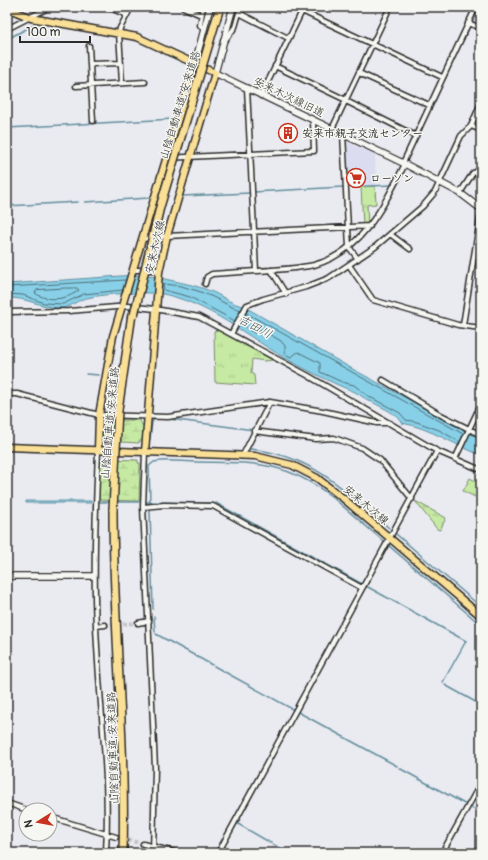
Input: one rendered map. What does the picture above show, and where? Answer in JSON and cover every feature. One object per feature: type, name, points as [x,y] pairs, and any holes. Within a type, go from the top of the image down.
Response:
[{"type":"highway","name":"山陰自動車道;安来道路","points":[[125,853],[123,756],[113,566],[119,410],[133,315],[152,226],[218,7]]},
{"type":"main road","points":[[7,8],[31,18],[120,33],[149,41],[215,73]]},
{"type":"main road","name":"安来木次線","points":[[98,450],[99,415],[108,358],[122,306],[195,63]]},
{"type":"main road","name":"安来木次線","points":[[145,452],[155,307],[159,271],[167,236],[215,73]]},
{"type":"main road","name":"安来木次線","points":[[7,447],[242,455],[281,461],[307,472],[325,483],[481,616]]},
{"type":"street","points":[[7,28],[31,18],[50,7]]},
{"type":"street","points":[[108,7],[127,16]]},
{"type":"street","points":[[122,83],[120,28],[131,7]]},
{"type":"street","points":[[183,7],[201,15]]},
{"type":"street","points":[[203,7],[200,25],[204,30]]},
{"type":"street","points":[[195,63],[210,7]]},
{"type":"street","points":[[215,73],[233,7]]},
{"type":"street","points":[[224,40],[235,27],[242,7]]},
{"type":"street","points":[[332,129],[390,7]]},
{"type":"street","points":[[205,284],[208,277],[212,274],[271,270],[315,264],[349,247],[370,226],[386,201],[442,77],[476,7]]},
{"type":"street","points":[[261,96],[303,9],[373,45],[442,77]]},
{"type":"street","points":[[239,13],[288,38]]},
{"type":"street","points":[[468,23],[481,28]]},
{"type":"street","points":[[89,46],[93,121]]},
{"type":"street","points":[[90,64],[121,63]]},
{"type":"street","points":[[275,66],[416,136]]},
{"type":"street","name":"安来木次線旧道","points":[[215,73],[404,163],[460,193],[481,210]]},
{"type":"street","points":[[359,73],[429,106]]},
{"type":"street","points":[[76,86],[145,82]]},
{"type":"street","points":[[247,88],[249,154],[256,271]]},
{"type":"street","points":[[231,333],[247,305],[263,299],[286,294],[329,278],[358,259],[431,199],[461,136],[471,126],[481,103]]},
{"type":"street","points":[[166,158],[314,151],[313,120]]},
{"type":"street","points":[[471,126],[481,130]]},
{"type":"street","points":[[343,134],[349,247],[358,259]]},
{"type":"street","points":[[460,193],[473,173],[481,170]]},
{"type":"street","points":[[463,325],[481,210]]},
{"type":"street","points":[[142,239],[167,236],[254,231],[370,226]]},
{"type":"street","points":[[390,234],[410,248]]},
{"type":"street","points":[[349,265],[373,300],[463,325],[481,328]]},
{"type":"street","points":[[133,270],[159,271]]},
{"type":"street","points":[[271,270],[286,294]]},
{"type":"street","points":[[7,312],[128,306],[155,307],[199,317],[307,375],[437,451],[481,470]]},
{"type":"street","points":[[383,380],[441,415],[481,435]]},
{"type":"street","points":[[7,394],[16,394],[99,415],[173,417],[270,402],[323,411],[377,423],[390,423]]},
{"type":"street","points":[[242,455],[270,402]]},
{"type":"street","points":[[456,458],[481,404]]},
{"type":"street","points":[[254,431],[316,439],[334,438],[362,448],[380,460],[412,499]]},
{"type":"street","points":[[98,450],[93,576],[105,752],[106,853]]},
{"type":"street","points":[[218,853],[437,451]]},
{"type":"street","points":[[145,452],[143,508],[155,768],[154,853]]},
{"type":"street","points":[[143,508],[164,505],[213,506],[362,588]]},
{"type":"street","points":[[7,576],[93,576]]},
{"type":"street","points":[[138,623],[149,621]]},
{"type":"street","points":[[96,626],[105,625]]},
{"type":"street","points":[[442,853],[481,782]]},
{"type":"street","points":[[7,804],[18,807]]},
{"type":"street","points":[[58,820],[116,837]]},
{"type":"street","points":[[143,844],[178,853]]},
{"type":"shaded area","points":[[345,141],[375,155],[376,185],[347,187]]},
{"type":"green space","points":[[375,186],[376,204],[367,205],[368,224],[363,225],[361,187]]},
{"type":"green space","points":[[219,330],[273,360],[265,361],[252,359],[251,373],[254,375],[255,385],[215,382],[214,331]]},
{"type":"green space","points":[[110,420],[139,420],[144,427],[143,441],[139,441],[139,443],[104,441],[102,439],[102,427]]},
{"type":"green space","points":[[103,459],[138,460],[138,463],[140,463],[139,501],[99,500],[100,463]]},
{"type":"green space","points":[[470,478],[481,484],[475,497],[463,491]]},
{"type":"green space","points":[[415,501],[446,518],[440,530],[437,529]]},
{"type":"water","points":[[135,275],[157,277],[155,293],[95,296],[84,299],[65,308],[54,308],[21,299],[7,298],[7,284]]},
{"type":"water","name":"吉田川","points":[[160,278],[201,288],[243,306],[349,367],[481,439],[481,455],[432,433],[412,425],[402,423],[390,411],[355,392],[292,362],[211,312],[194,304],[158,293]]},
{"type":"water","points":[[26,501],[91,501],[91,503],[26,503]]},
{"type":"waterway","points":[[7,39],[32,26]]},
{"type":"waterway","points":[[7,128],[174,119]]},
{"type":"waterway","points":[[348,187],[392,185]]},
{"type":"waterway","points":[[253,192],[343,187]]},
{"type":"waterway","points":[[182,196],[250,193]]},
{"type":"waterway","points":[[85,202],[149,198]]},
{"type":"waterway","points":[[7,206],[78,202]]},
{"type":"waterway","points":[[86,374],[99,375]]},
{"type":"waterway","points":[[150,439],[152,422],[155,419]]},
{"type":"waterway","points":[[169,419],[254,430]]},
{"type":"waterway","points":[[249,449],[271,452],[291,458],[309,466],[357,500],[389,528]]},
{"type":"waterway","points":[[150,502],[149,466],[154,462],[170,461],[252,464],[283,470],[314,484],[331,496],[481,625]]},
{"type":"waterway","points":[[99,502],[111,502]]},
{"type":"waterway","points":[[117,502],[139,502]]},
{"type":"waterway","points":[[145,502],[213,503]]},
{"type":"waterway","points":[[216,503],[362,584]]},
{"type":"waterway","points":[[150,511],[153,609]]},
{"type":"waterway","points":[[396,534],[481,607]]},
{"type":"waterway","points":[[366,586],[466,641],[443,682]]},
{"type":"waterway","points":[[154,617],[155,632]]},
{"type":"waterway","points":[[156,634],[212,665]]},
{"type":"waterway","points":[[214,666],[294,710]]},
{"type":"waterway","points":[[445,685],[481,705]]},
{"type":"waterway","points":[[298,712],[397,766]]},
{"type":"waterway","points":[[279,737],[233,821],[288,853]]},
{"type":"waterway","points":[[399,768],[481,813]]},
{"type":"tunnel","points":[[105,625],[138,623]]},
{"type":"tunnel","points":[[116,837],[143,844]]},
{"type":"place","name":"安来市親子交流センター","points":[[288,133]]},
{"type":"place","name":"ローソン","points":[[356,178]]}]
